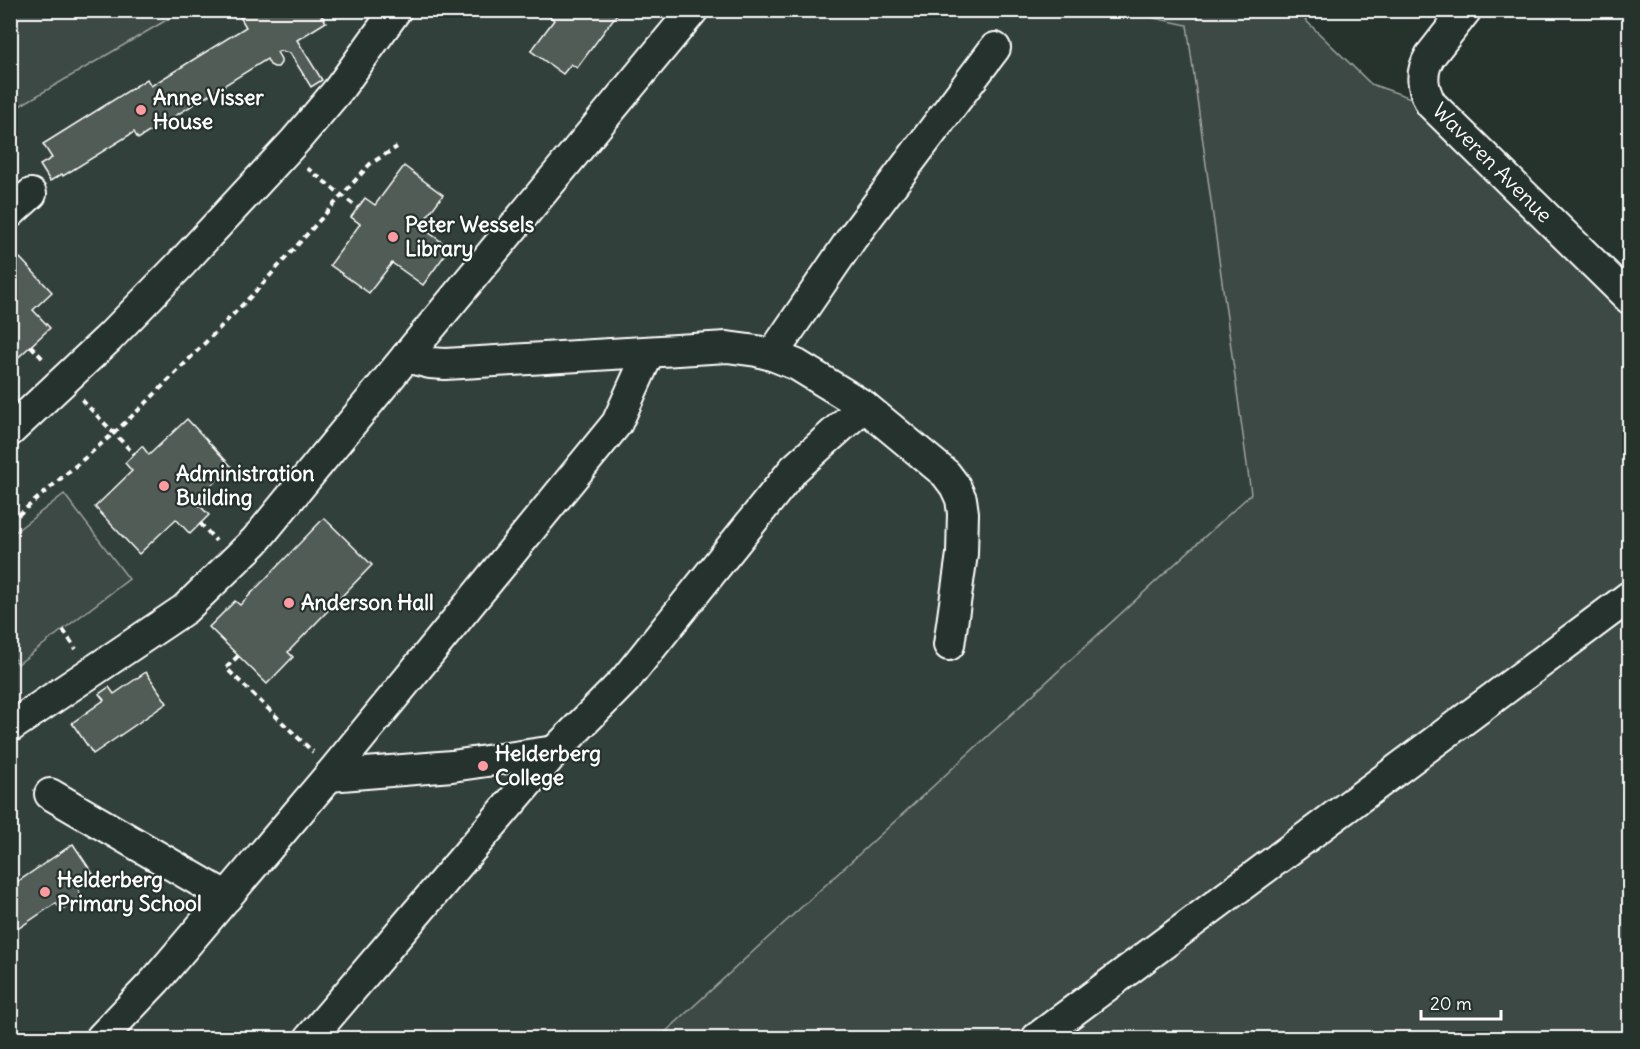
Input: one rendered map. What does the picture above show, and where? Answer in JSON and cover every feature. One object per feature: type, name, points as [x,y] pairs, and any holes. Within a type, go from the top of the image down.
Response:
[{"type":"street","points":[[10,430],[109,338],[295,141],[346,79],[396,10]]},
{"type":"street","points":[[10,727],[185,609],[255,541],[693,10]]},
{"type":"street","name":"Waveren Avenue","points":[[1466,10],[1425,64],[1423,82],[1425,94],[1431,104],[1629,299]]},
{"type":"street","points":[[772,355],[852,238],[995,48]]},
{"type":"street","points":[[406,357],[429,363],[445,364],[727,347],[772,355],[797,365],[864,406],[946,474],[955,486],[961,499],[963,513],[962,554],[949,645]]},
{"type":"street","points":[[101,1038],[156,980],[332,773],[617,423],[649,352]]},
{"type":"street","points":[[310,1038],[555,751],[625,680],[794,469],[864,406]]},
{"type":"street","points":[[1037,1038],[1629,596]]},
{"type":"street","points":[[332,773],[452,766],[555,751]]},
{"type":"street","points":[[50,794],[227,897]]},
{"type":"path","points":[[10,522],[147,402],[258,290],[370,164],[397,147]]},
{"type":"path","points":[[322,180],[358,207]]},
{"type":"path","points":[[80,398],[134,454]]},
{"type":"path","points":[[63,630],[68,637]]},
{"type":"path","points":[[238,656],[226,668],[332,773]]},
{"type":"shaded area","points":[[11,10],[182,10],[182,11],[11,111]]},
{"type":"shaded area","name":"Helderberg College","points":[[1122,10],[1187,25],[1252,493],[659,1038],[11,1038],[10,111],[182,11]]},
{"type":"shaded area","points":[[1122,11],[1296,11],[1371,84],[1414,99],[1420,110],[1629,315],[1629,581],[1015,1038],[659,1038],[1251,494],[1187,25]]},
{"type":"shaded area","points":[[64,494],[129,579],[18,664],[11,654],[11,535]]},
{"type":"shaded area","points":[[1629,596],[1629,1038],[1037,1038]]},
{"type":"building","name":"Anne Visser House","points":[[236,10],[318,10],[326,22],[297,40],[322,80],[311,87],[290,53],[279,51],[277,52],[281,63],[278,67],[270,65],[267,59],[138,139],[134,132],[63,176],[62,174],[50,181],[40,165],[52,158],[43,144],[147,79],[151,86],[246,27]]},
{"type":"building","points":[[550,10],[612,10],[617,14],[577,68],[571,64],[563,74],[531,51],[554,20],[547,14]]},
{"type":"building","name":"Peter Wessels Library","points":[[404,166],[443,195],[420,226],[450,248],[423,285],[392,263],[369,293],[330,265],[360,224],[351,217],[365,198],[375,205]]},
{"type":"building","points":[[20,258],[52,292],[33,310],[50,328],[10,365],[10,267]]},
{"type":"building","name":"Administration Building","points":[[187,419],[231,466],[195,501],[209,515],[190,534],[176,519],[139,554],[95,507],[132,471],[125,463],[142,446],[149,455]]},
{"type":"building","name":"Anderson Hall","points":[[324,518],[372,565],[288,652],[293,657],[267,684],[209,627],[235,601],[240,605]]},
{"type":"building","points":[[146,672],[167,703],[93,754],[72,723],[104,700],[99,694],[109,687],[114,694]]},
{"type":"building","name":"Helderberg Primary School","points":[[73,844],[95,877],[78,889],[82,896],[61,910],[56,903],[10,934],[10,887]]},
{"type":"place","name":"Anne Visser House","points":[[141,110]]},
{"type":"place","name":"Peter Wessels Library","points":[[393,237]]},
{"type":"place","name":"Administration Building","points":[[164,486]]},
{"type":"place","name":"Anderson Hall","points":[[289,603]]},
{"type":"place","name":"Helderberg College","points":[[483,766]]},
{"type":"place","name":"Helderberg Primary School","points":[[45,892]]}]
